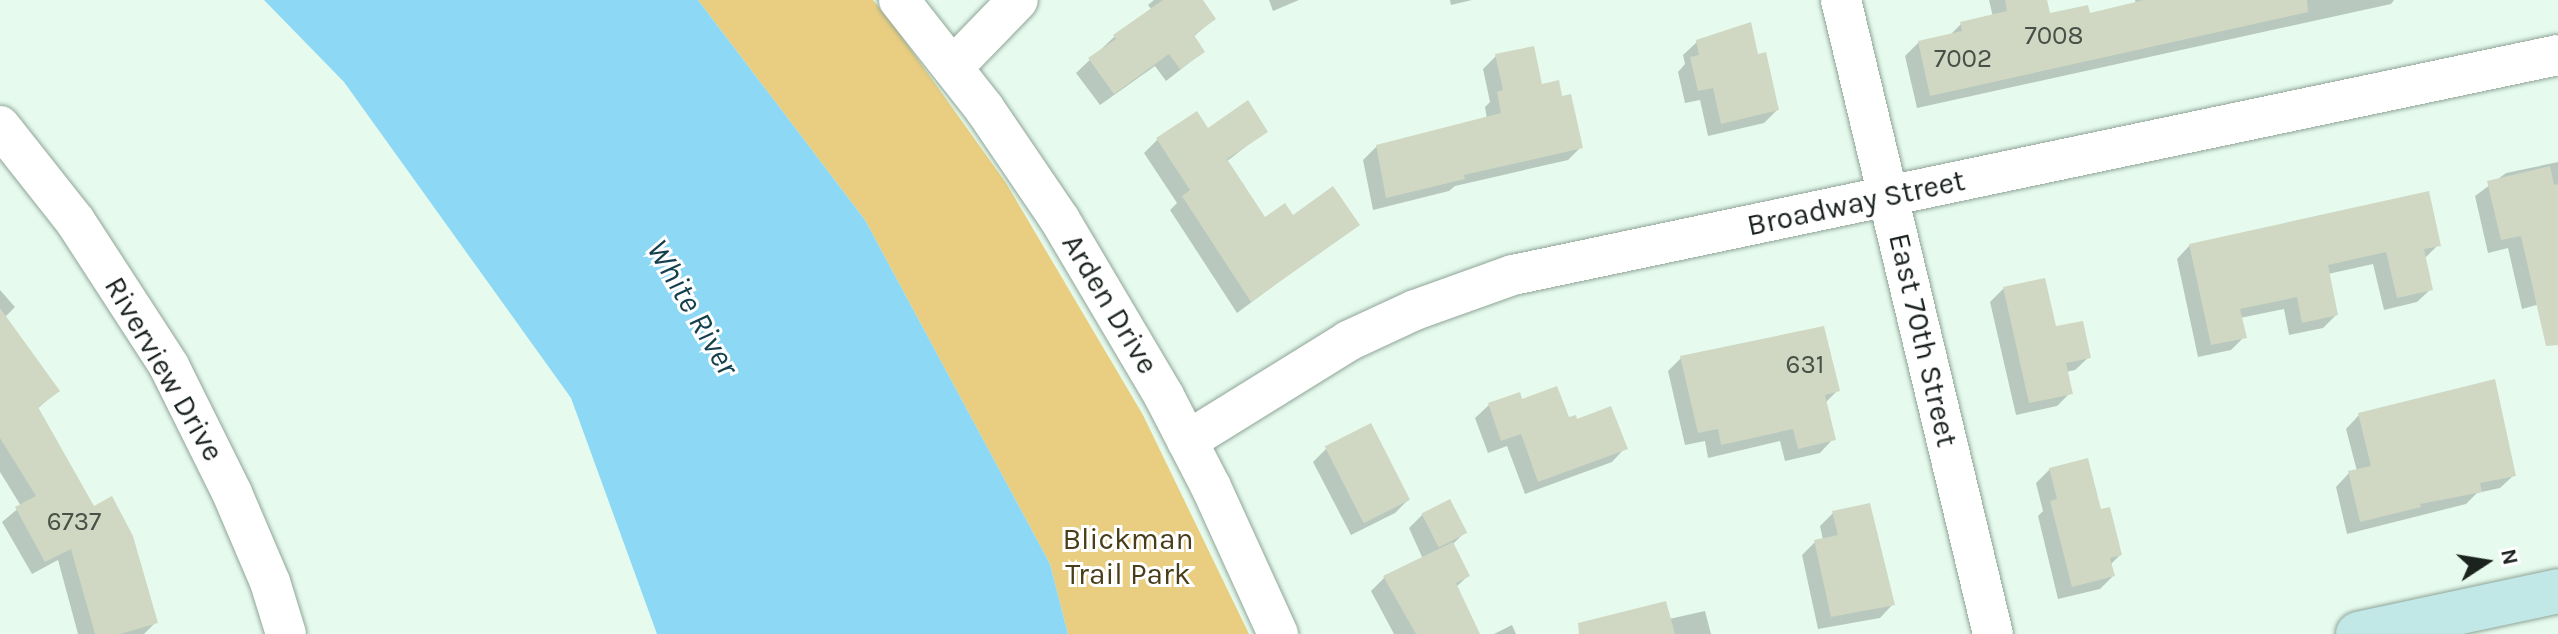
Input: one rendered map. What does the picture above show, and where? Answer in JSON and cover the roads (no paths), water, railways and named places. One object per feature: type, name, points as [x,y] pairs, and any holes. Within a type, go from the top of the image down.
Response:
[{"type":"main road","points":[[2358,634],[2558,591]]},
{"type":"street","name":"Arden Drive","points":[[899,0],[953,67],[1060,220],[1187,441],[1278,634]]},
{"type":"street","points":[[953,67],[1018,0]]},
{"type":"street","name":"East 70th Street","points":[[1841,0],[1993,634]]},
{"type":"street","name":"Broadway Street","points":[[1187,441],[1318,357],[1382,324],[1513,275],[2558,55]]},
{"type":"street","name":"Riverview Drive","points":[[0,126],[75,221],[169,366],[232,493],[270,582],[286,634]]},
{"type":"water","name":"White River","points":[[264,0],[698,0],[865,220],[1050,564],[1068,634],[657,634],[571,398],[344,82]]},
{"type":"park label","name":"Blickman Trail Park","points":[[1128,556]]}]
